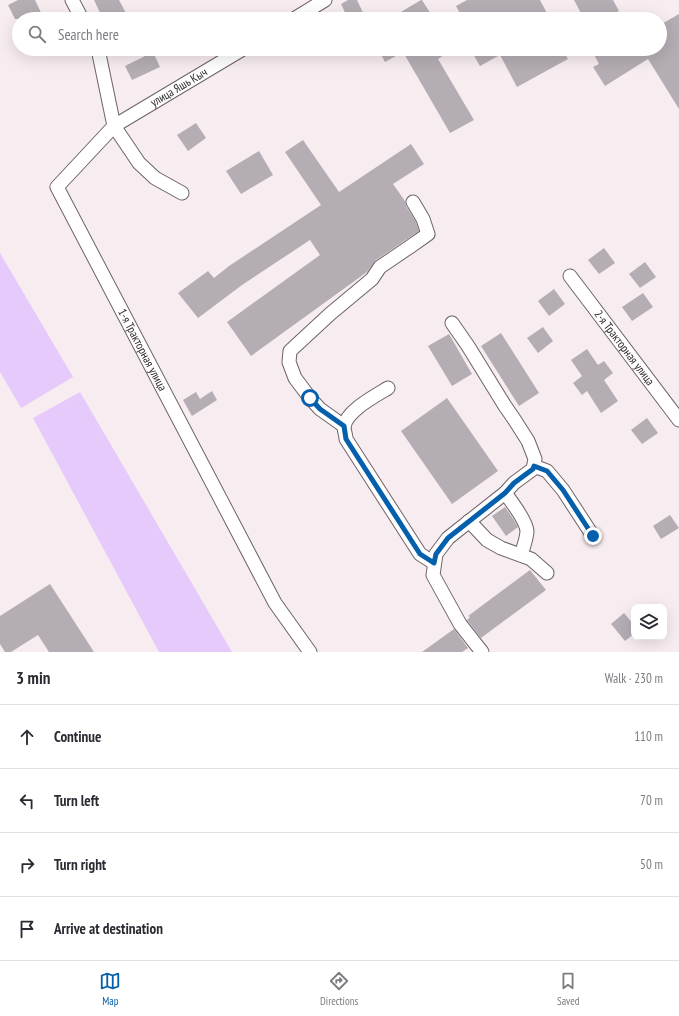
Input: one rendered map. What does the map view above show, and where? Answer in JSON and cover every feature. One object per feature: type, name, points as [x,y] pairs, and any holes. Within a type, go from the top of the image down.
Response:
[{"type":"street","points":[[72,0],[78,12]]},
{"type":"street","points":[[304,12],[321,1]]},
{"type":"street","points":[[99,56],[114,126],[139,163],[155,178],[182,193]]},
{"type":"street","name":"улица Яшь Кыч","points":[[114,126],[231,56]]},
{"type":"street","name":"1-я Тракторная улица","points":[[114,126],[57,187],[275,603],[310,652]]},
{"type":"street","points":[[344,426],[320,409],[295,378],[288,362],[290,351],[330,314],[372,279],[380,267],[428,234],[423,219],[413,202]]},
{"type":"street","name":"2-я Тракторная улица","points":[[570,276],[679,420]]},
{"type":"street","points":[[452,323],[528,441],[535,460],[533,469],[448,538],[436,554],[432,575],[460,624],[482,652]]},
{"type":"street","points":[[388,388],[361,404],[349,417],[344,426],[346,439],[420,554],[434,563]]},
{"type":"street","points":[[534,466],[547,471],[563,490],[593,536]]},
{"type":"street","points":[[505,493],[516,507],[527,531],[521,555]]},
{"type":"street","points":[[469,521],[487,540],[501,548],[531,559],[547,573]]},
{"type":"shaded area","points":[[0,253],[73,377],[21,408],[0,372]]},
{"type":"shaded area","points":[[80,392],[232,652],[159,652],[33,418]]},
{"type":"building","points":[[18,0],[35,0],[41,12],[12,13],[8,5]]},
{"type":"building","points":[[94,0],[119,0],[125,12],[100,12]]},
{"type":"building","points":[[348,0],[357,0],[363,12],[345,12],[341,4]]},
{"type":"building","points":[[422,0],[430,12],[401,12]]},
{"type":"building","points":[[467,0],[540,0],[546,12],[459,12],[456,6]]},
{"type":"building","points":[[574,0],[613,0],[619,11],[617,12],[580,12]]},
{"type":"building","points":[[679,14],[679,109],[648,59],[605,86],[593,67],[599,64],[595,56],[667,56],[667,21]]},
{"type":"building","points":[[145,56],[155,56],[160,67],[132,80],[125,66]]},
{"type":"building","points":[[382,56],[396,56],[385,62]]},
{"type":"building","points":[[405,56],[443,56],[438,59],[474,120],[450,133]]},
{"type":"building","points":[[474,56],[498,56],[480,66]]},
{"type":"building","points":[[501,56],[566,56],[568,59],[517,87]]},
{"type":"building","points":[[196,123],[206,138],[188,151],[177,135]]},
{"type":"building","points":[[303,140],[339,192],[411,144],[424,164],[393,184],[405,201],[406,206],[416,222],[419,231],[376,260],[367,272],[251,356],[227,322],[320,255],[310,240],[242,285],[198,318],[178,293],[208,271],[214,278],[229,266],[321,205],[285,152]]},
{"type":"building","points":[[259,151],[273,175],[241,194],[226,171]]},
{"type":"building","points":[[604,248],[615,263],[599,274],[588,260]]},
{"type":"building","points":[[645,262],[656,277],[640,288],[629,274]]},
{"type":"building","points":[[554,289],[565,304],[549,316],[538,301]]},
{"type":"building","points":[[643,293],[653,307],[632,321],[622,307]]},
{"type":"building","points":[[543,327],[553,341],[538,353],[527,338]]},
{"type":"building","points":[[501,333],[539,393],[519,406],[481,346]]},
{"type":"building","points":[[449,334],[472,374],[452,386],[428,346]]},
{"type":"building","points":[[587,349],[598,365],[604,361],[613,373],[604,380],[618,401],[601,413],[587,391],[582,395],[573,383],[582,376],[571,360]]},
{"type":"building","points":[[212,391],[217,400],[192,416],[183,400],[196,392],[200,399]]},
{"type":"building","points":[[447,398],[498,471],[452,504],[401,431]]},
{"type":"building","points":[[647,418],[658,433],[642,444],[631,430]]},
{"type":"building","points":[[505,507],[518,527],[506,536],[492,516]]},
{"type":"building","points":[[670,515],[679,528],[661,539],[653,526]]},
{"type":"building","points":[[530,570],[546,590],[481,638],[467,620],[470,617],[468,616]]},
{"type":"building","points":[[50,584],[94,652],[49,652],[38,635],[11,652],[5,652],[0,644],[0,616]]},
{"type":"building","points":[[624,613],[631,621],[631,636],[625,641],[611,624]]},
{"type":"building","points":[[454,629],[468,648],[462,652],[422,652]]},
{"type":"route","points":[[310,398],[320,409],[344,426],[346,439],[420,554],[434,563],[436,554],[448,538],[505,493],[514,483],[533,469],[534,466],[547,471],[563,490],[593,536]]}]
